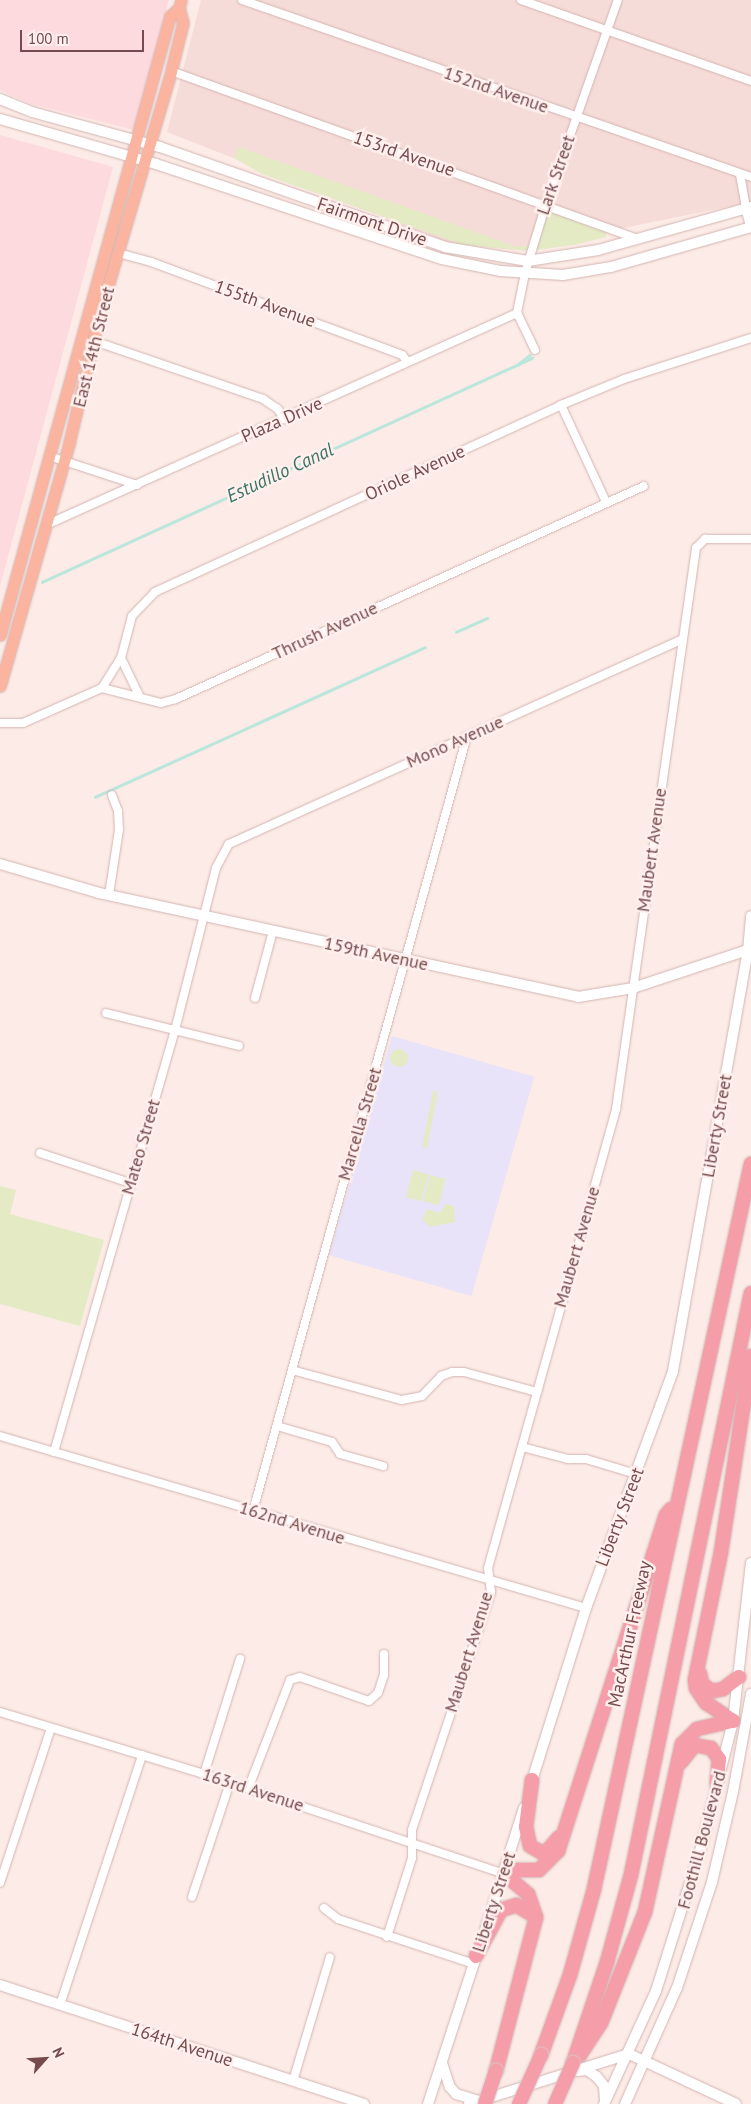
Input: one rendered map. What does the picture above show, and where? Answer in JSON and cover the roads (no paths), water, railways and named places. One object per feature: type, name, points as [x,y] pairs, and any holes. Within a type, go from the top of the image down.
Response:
[{"type":"highway","name":"MacArthur Freeway","points":[[519,2104],[541,2054],[570,1975],[594,1889],[751,1164]]},
{"type":"highway","points":[[574,2067],[608,1962],[629,1884],[751,1294]]},
{"type":"highway","points":[[732,1720],[706,1704],[696,1688],[701,1650],[721,1552],[751,1356]]},
{"type":"highway","points":[[478,2103],[496,2071],[536,1917],[528,1894],[504,1874],[510,1870],[533,1872],[550,1862],[558,1851],[576,1800],[666,1515],[678,1501]]},
{"type":"highway","points":[[701,1650],[700,1676],[706,1688],[723,1689],[739,1677]]},
{"type":"highway","points":[[672,1794],[678,1758],[686,1738],[703,1726],[732,1720]]},
{"type":"highway","points":[[555,2104],[574,2067],[595,2036],[644,1912],[672,1794],[682,1759],[690,1748],[700,1744],[711,1748],[719,1759],[717,1784]]},
{"type":"highway","points":[[532,1780],[526,1835],[535,1850],[541,1852],[552,1848],[576,1800]]},
{"type":"highway","points":[[475,1960],[501,1910],[516,1905],[536,1917]]},
{"type":"main road","name":"East 14th Street","points":[[0,635],[87,308],[133,157],[144,142],[171,71],[183,23],[180,4]]},
{"type":"main road","name":"East 14th Street","points":[[0,686],[64,460],[94,341],[144,160],[144,142],[170,16],[180,4]]},
{"type":"street","name":"152nd Avenue","points":[[242,0],[576,118],[751,177]]},
{"type":"street","points":[[522,0],[751,81]]},
{"type":"street","name":"Lark Street","points":[[517,313],[528,261],[546,204],[618,0]]},
{"type":"street","name":"153rd Avenue","points":[[171,71],[546,204],[636,238]]},
{"type":"street","name":"Fairmont Drive","points":[[0,99],[32,112],[144,142],[445,247],[528,261],[598,250],[749,208]]},
{"type":"street","name":"Fairmont Drive","points":[[0,119],[144,160],[442,259],[525,273],[563,275],[611,267],[751,226]]},
{"type":"street","points":[[740,174],[749,208],[751,226]]},
{"type":"street","name":"155th Avenue","points":[[118,253],[151,262],[402,355],[408,362]]},
{"type":"street","points":[[517,313],[535,350]]},
{"type":"street","name":"Plaza Drive","points":[[46,525],[517,313]]},
{"type":"street","name":"Oriole Avenue","points":[[102,688],[121,658],[132,616],[155,592],[561,405],[624,379],[751,338]]},
{"type":"street","points":[[94,341],[263,399],[278,409],[284,419]]},
{"type":"street","points":[[561,405],[606,502]]},
{"type":"street","points":[[50,451],[64,460],[137,485]]},
{"type":"street","name":"Thrush Avenue","points":[[102,688],[139,695],[161,703],[176,699],[644,486]]},
{"type":"street","name":"Maubert Avenue","points":[[387,1936],[412,1858],[412,1830],[490,1592],[488,1568],[616,1109],[680,640],[696,548],[700,542],[751,539]]},
{"type":"street","name":"Mono Avenue","points":[[229,844],[680,640]]},
{"type":"street","points":[[121,658],[139,695]]},
{"type":"street","points":[[0,723],[23,723],[102,688]]},
{"type":"street","name":"Marcella Street","points":[[253,1512],[467,736]]},
{"type":"street","points":[[108,895],[120,830],[118,811],[112,795]]},
{"type":"street","name":"Mateo Street","points":[[54,1452],[175,1030],[220,856],[229,844]]},
{"type":"street","name":"159th Avenue","points":[[0,864],[108,895],[578,997],[633,988],[749,950]]},
{"type":"street","name":"Liberty Street","points":[[428,2104],[504,1874],[586,1608],[666,1393],[679,1349],[749,950],[751,916]]},
{"type":"street","points":[[255,998],[273,932]]},
{"type":"street","points":[[106,1013],[175,1030],[180,1028],[239,1046]]},
{"type":"street","points":[[40,1153],[130,1183]]},
{"type":"street","points":[[292,1370],[402,1400],[422,1396],[441,1376],[452,1372],[464,1372],[536,1392]]},
{"type":"street","points":[[277,1426],[332,1442],[340,1454],[383,1466]]},
{"type":"street","name":"162nd Avenue","points":[[0,1436],[253,1512],[586,1608]]},
{"type":"street","points":[[522,1447],[568,1459],[586,1459],[636,1474]]},
{"type":"street","name":"Foothill Boulevard","points":[[605,2103],[629,2054],[677,1931],[717,1784],[732,1720],[739,1677],[751,1563]]},
{"type":"street","points":[[248,1789],[290,1680],[300,1678],[369,1701],[378,1693],[384,1675],[384,1654]]},
{"type":"street","points":[[204,1774],[240,1659]]},
{"type":"street","name":"Foothill Boulevard","points":[[625,2104],[647,2061],[693,1938],[715,1869],[749,1724],[751,1694]]},
{"type":"street","name":"163rd Avenue","points":[[0,1712],[204,1774],[504,1874]]},
{"type":"street","points":[[732,1720],[749,1724]]},
{"type":"street","points":[[0,1883],[51,1728]]},
{"type":"street","points":[[60,2004],[142,1755]]},
{"type":"street","points":[[192,1897],[230,1783]]},
{"type":"street","points":[[324,1908],[338,1919],[387,1936],[475,1960]]},
{"type":"street","points":[[677,1931],[693,1938]]},
{"type":"street","points":[[293,2081],[330,1957]]},
{"type":"street","name":"164th Avenue","points":[[0,1985],[364,2104]]},
{"type":"street","points":[[441,2063],[450,2087],[456,2094],[478,2103],[574,2067],[629,2054],[736,2104]]},
{"type":"street","points":[[574,2067],[587,2070],[598,2077],[604,2086],[605,2103]]},
{"type":"waterway","name":"Estudillo Canal","points":[[517,365],[530,355]]},
{"type":"waterway","name":"Estudillo Canal","points":[[42,582],[532,358]]},
{"type":"waterway","points":[[456,632],[487,618]]},
{"type":"waterway","points":[[95,797],[425,647]]}]
